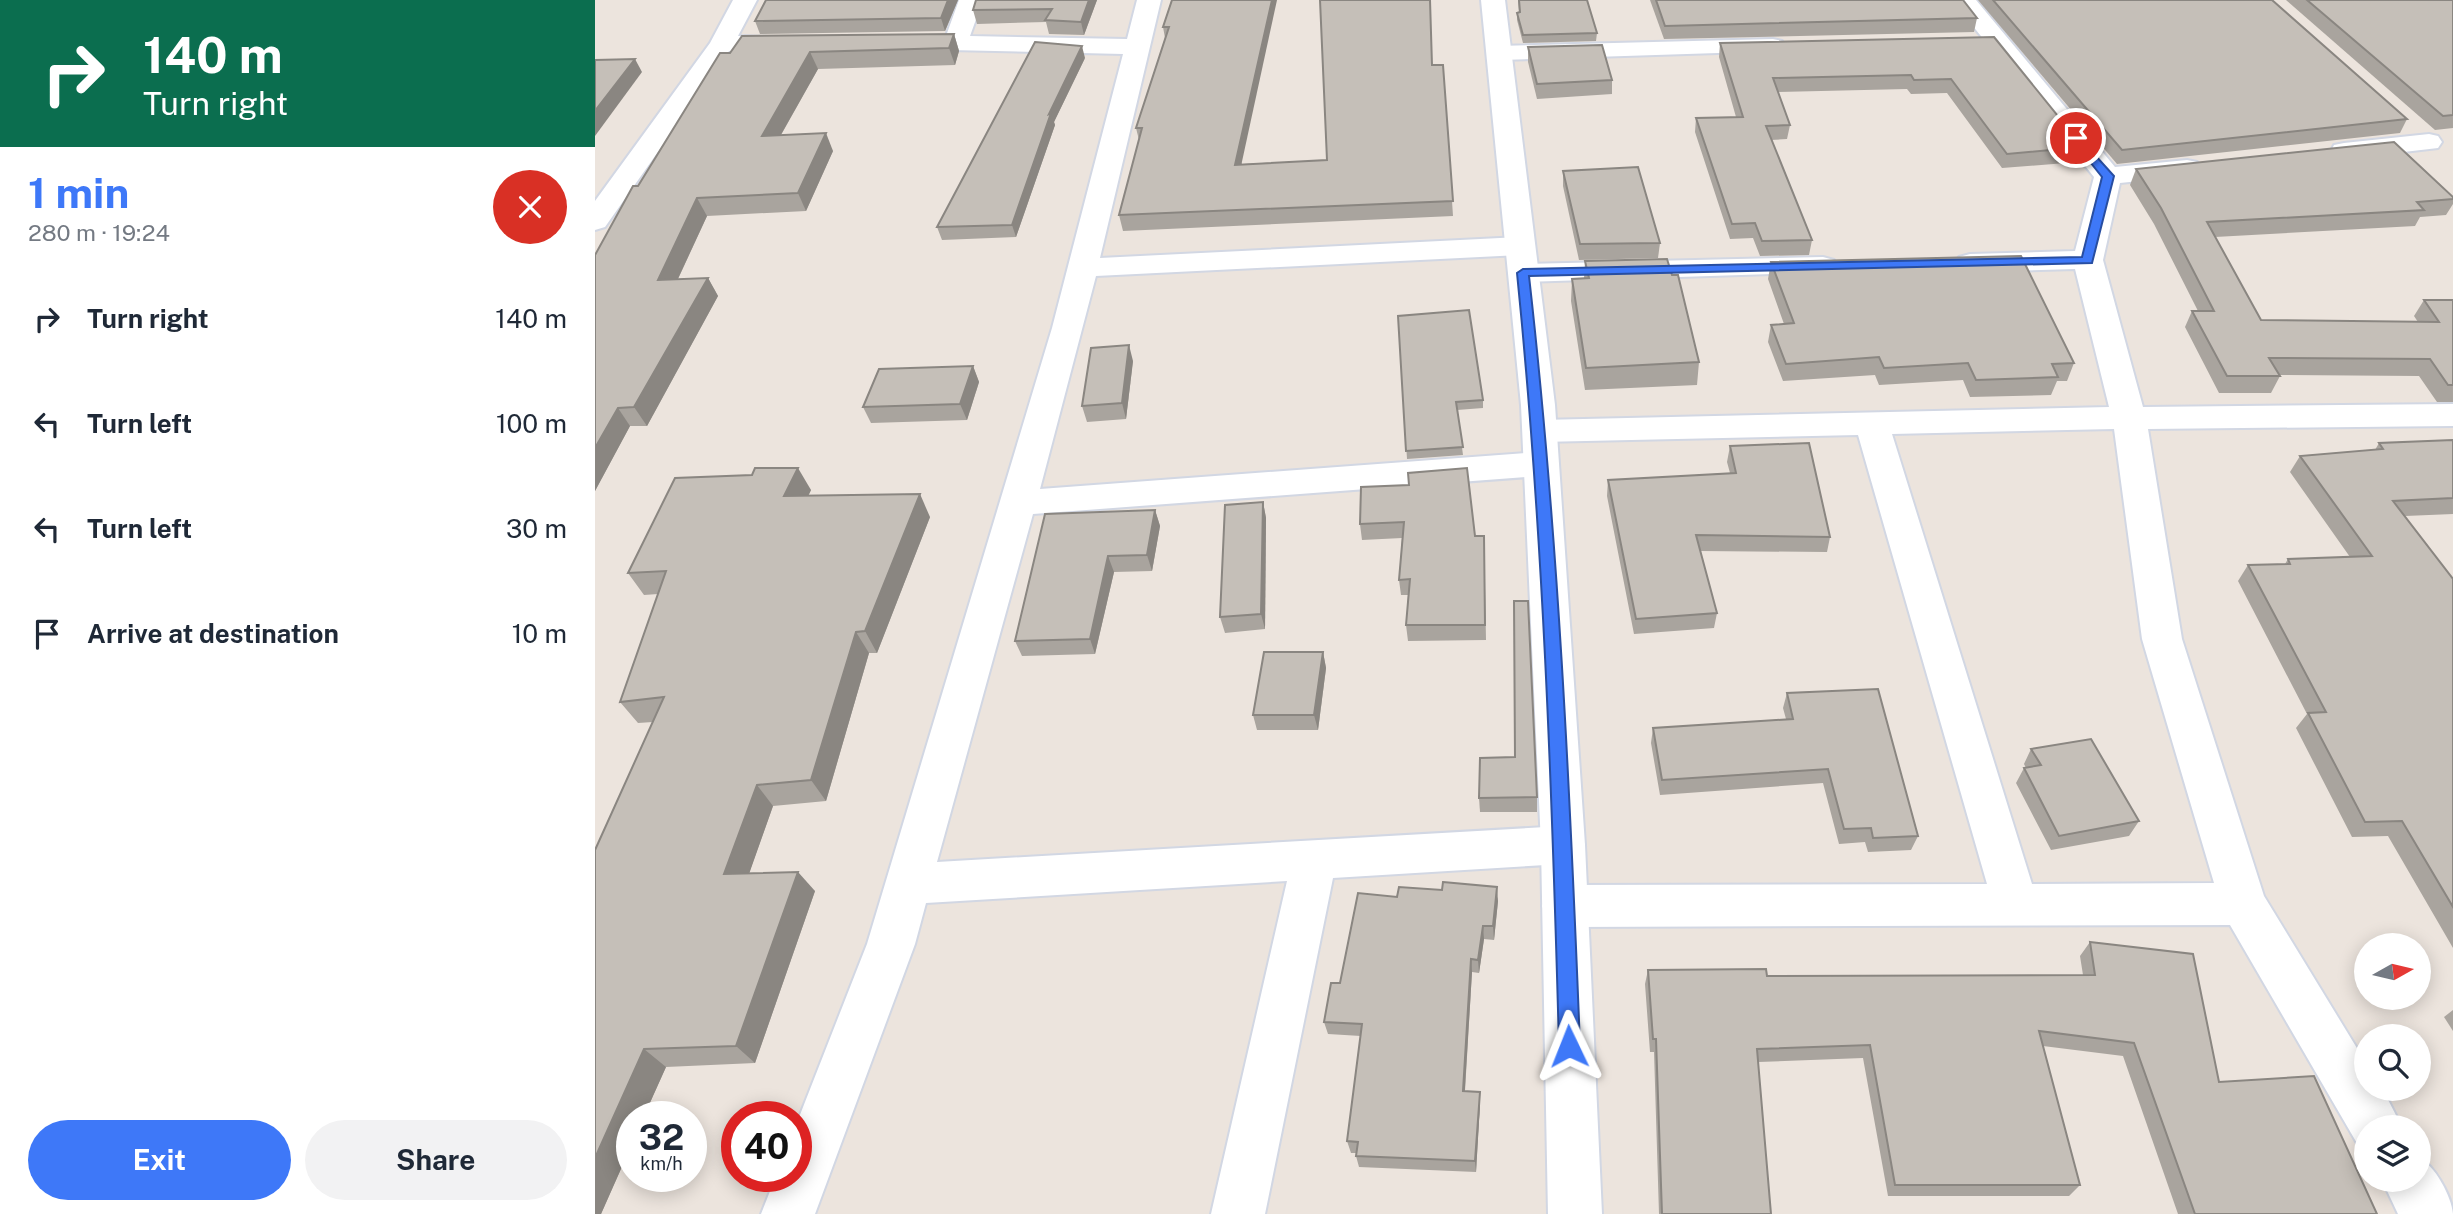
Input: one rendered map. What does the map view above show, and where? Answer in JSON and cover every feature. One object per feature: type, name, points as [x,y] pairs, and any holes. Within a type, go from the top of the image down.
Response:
[{"type":"street","points":[[601,207],[722,44],[745,0]]},
{"type":"street","points":[[956,41],[971,0]]},
{"type":"street","points":[[788,1214],[891,944],[1083,268],[1149,0]]},
{"type":"street","points":[[1493,0],[1540,447],[1563,845],[1575,1214]]},
{"type":"street","points":[[1964,0],[2108,176]]},
{"type":"street","points":[[873,42],[956,41],[1139,47]]},
{"type":"street","points":[[1969,41],[1997,41]]},
{"type":"street","points":[[722,44],[804,43]]},
{"type":"street","points":[[1499,53],[1803,45]]},
{"type":"street","points":[[2322,153],[2428,141]]},
{"type":"street","points":[[2108,176],[2215,165]]},
{"type":"street","points":[[2108,176],[2088,260],[2129,418],[2162,639],[2243,904],[2370,1115]]},
{"type":"street","points":[[1083,268],[1522,259],[1853,265]]},
{"type":"street","points":[[1936,264],[2088,260]]},
{"type":"street","points":[[1017,503],[1540,447],[1871,424],[2453,415]]},
{"type":"street","points":[[1871,424],[2015,905]]},
{"type":"street","points":[[908,884],[1563,845]]},
{"type":"street","points":[[1238,1214],[1314,860]]},
{"type":"street","points":[[1565,906],[2243,904]]},
{"type":"street","points":[[2415,1192],[2428,1214]]},
{"type":"building","points":[[766,0],[948,0],[941,18],[755,21]]},
{"type":"building","points":[[976,0],[1089,0],[1081,22],[1045,20],[1052,9],[973,10]]},
{"type":"building","points":[[1172,0],[1272,0],[1235,165],[1327,160],[1320,0],[1430,0],[1432,65],[1443,65],[1453,201],[1119,215],[1142,128],[1136,128],[1169,27],[1163,27]]},
{"type":"building","points":[[1519,0],[1587,0],[1597,33],[1523,35],[1517,13],[1520,12]]},
{"type":"building","points":[[1656,0],[1963,0],[1977,18],[1665,26]]},
{"type":"building","points":[[1993,0],[2272,0],[2407,119],[2122,150]]},
{"type":"building","points":[[2307,0],[2453,0],[2453,115],[2443,116]]},
{"type":"building","points":[[954,34],[949,48],[810,52],[762,136],[826,133],[798,193],[697,198],[658,280],[708,278],[634,407],[618,408],[595,448],[595,255],[633,186],[638,186],[720,53],[730,53],[742,36]]},
{"type":"building","points":[[1994,37],[2083,147],[2007,154],[1951,79],[1914,80],[1911,75],[1773,78],[1790,125],[1766,126],[1812,240],[1762,241],[1755,223],[1732,224],[1696,118],[1743,117],[1720,43]]},
{"type":"building","points":[[1035,42],[1082,46],[1049,114],[1051,113],[1012,225],[937,227]]},
{"type":"building","points":[[1602,45],[1612,80],[1537,84],[1528,47]]},
{"type":"building","points":[[635,59],[595,111],[595,60]]},
{"type":"building","points":[[2394,142],[2453,199],[2417,202],[2424,210],[2207,222],[2261,320],[2439,322],[2424,300],[2453,300],[2453,385],[2448,385],[2430,359],[2269,358],[2280,376],[2227,376],[2192,311],[2214,311],[2161,208],[2136,169]]},
{"type":"building","points":[[1638,167],[1660,243],[1580,244],[1563,171]]},
{"type":"building","points":[[2021,256],[2074,363],[2052,364],[2058,377],[1976,380],[1968,363],[1884,368],[1879,357],[1786,364],[1771,325],[1794,323],[1771,262]]},
{"type":"building","points":[[1667,259],[1672,275],[1678,275],[1699,362],[1586,368],[1572,279],[1589,278],[1585,261]]},
{"type":"building","points":[[1469,310],[1483,400],[1456,402],[1463,447],[1406,451],[1398,316]]},
{"type":"building","points":[[1129,345],[1122,403],[1082,406],[1091,348]]},
{"type":"building","points":[[973,366],[960,404],[863,407],[879,369]]},
{"type":"building","points":[[2453,440],[2453,498],[2393,501],[2453,579],[2453,907],[2402,821],[2365,822],[2308,713],[2326,712],[2248,565],[2290,564],[2288,559],[2372,556],[2300,456],[2383,449],[2379,443]]},
{"type":"building","points":[[1809,443],[1830,537],[1696,535],[1717,613],[1636,619],[1608,480],[1736,473],[1730,446]]},
{"type":"building","points":[[755,468],[798,468],[784,496],[920,494],[865,631],[856,632],[811,780],[757,785],[724,874],[798,872],[736,1046],[644,1049],[621,1101],[616,1101],[616,1111],[595,1158],[595,850],[664,697],[620,702],[666,571],[628,573],[675,478],[752,475]]},
{"type":"building","points":[[1467,468],[1475,536],[1484,536],[1485,625],[1406,625],[1410,579],[1399,580],[1404,522],[1360,524],[1361,487],[1409,485],[1408,473]]},
{"type":"building","points":[[1263,502],[1261,614],[1220,617],[1225,505]]},
{"type":"building","points":[[1155,510],[1147,555],[1108,556],[1090,639],[1015,641],[1045,514]]},
{"type":"building","points":[[1514,601],[1528,601],[1537,797],[1479,798],[1480,758],[1515,757]]},
{"type":"building","points":[[1264,652],[1323,652],[1314,715],[1253,715]]},
{"type":"building","points":[[1878,689],[1918,836],[1873,838],[1871,828],[1844,829],[1828,769],[1662,780],[1653,728],[1793,719],[1787,693]]},
{"type":"building","points":[[2091,739],[2139,821],[2059,836],[2024,768],[2041,765],[2031,749]]},
{"type":"building","points":[[1443,882],[1497,887],[1493,926],[1483,926],[1478,960],[1471,959],[1463,1091],[1480,1092],[1475,1161],[1356,1156],[1358,1142],[1347,1141],[1362,1024],[1324,1022],[1331,983],[1340,983],[1358,893],[1397,897],[1399,887],[1442,890]]},
{"type":"building","points":[[2090,942],[2193,954],[2219,1082],[2314,1076],[2354,1164],[2354,1192],[2367,1192],[2377,1214],[2195,1214],[2134,1043],[2039,1031],[2080,1185],[1895,1185],[1870,1045],[1757,1049],[1771,1214],[1662,1214],[1656,1039],[1653,1039],[1648,970],[1766,969],[1767,976],[2095,975]]},
{"type":"route","points":[[1569,1046],[1563,845],[1540,431],[1523,273],[2088,260],[2108,176],[2076,138]]}]
